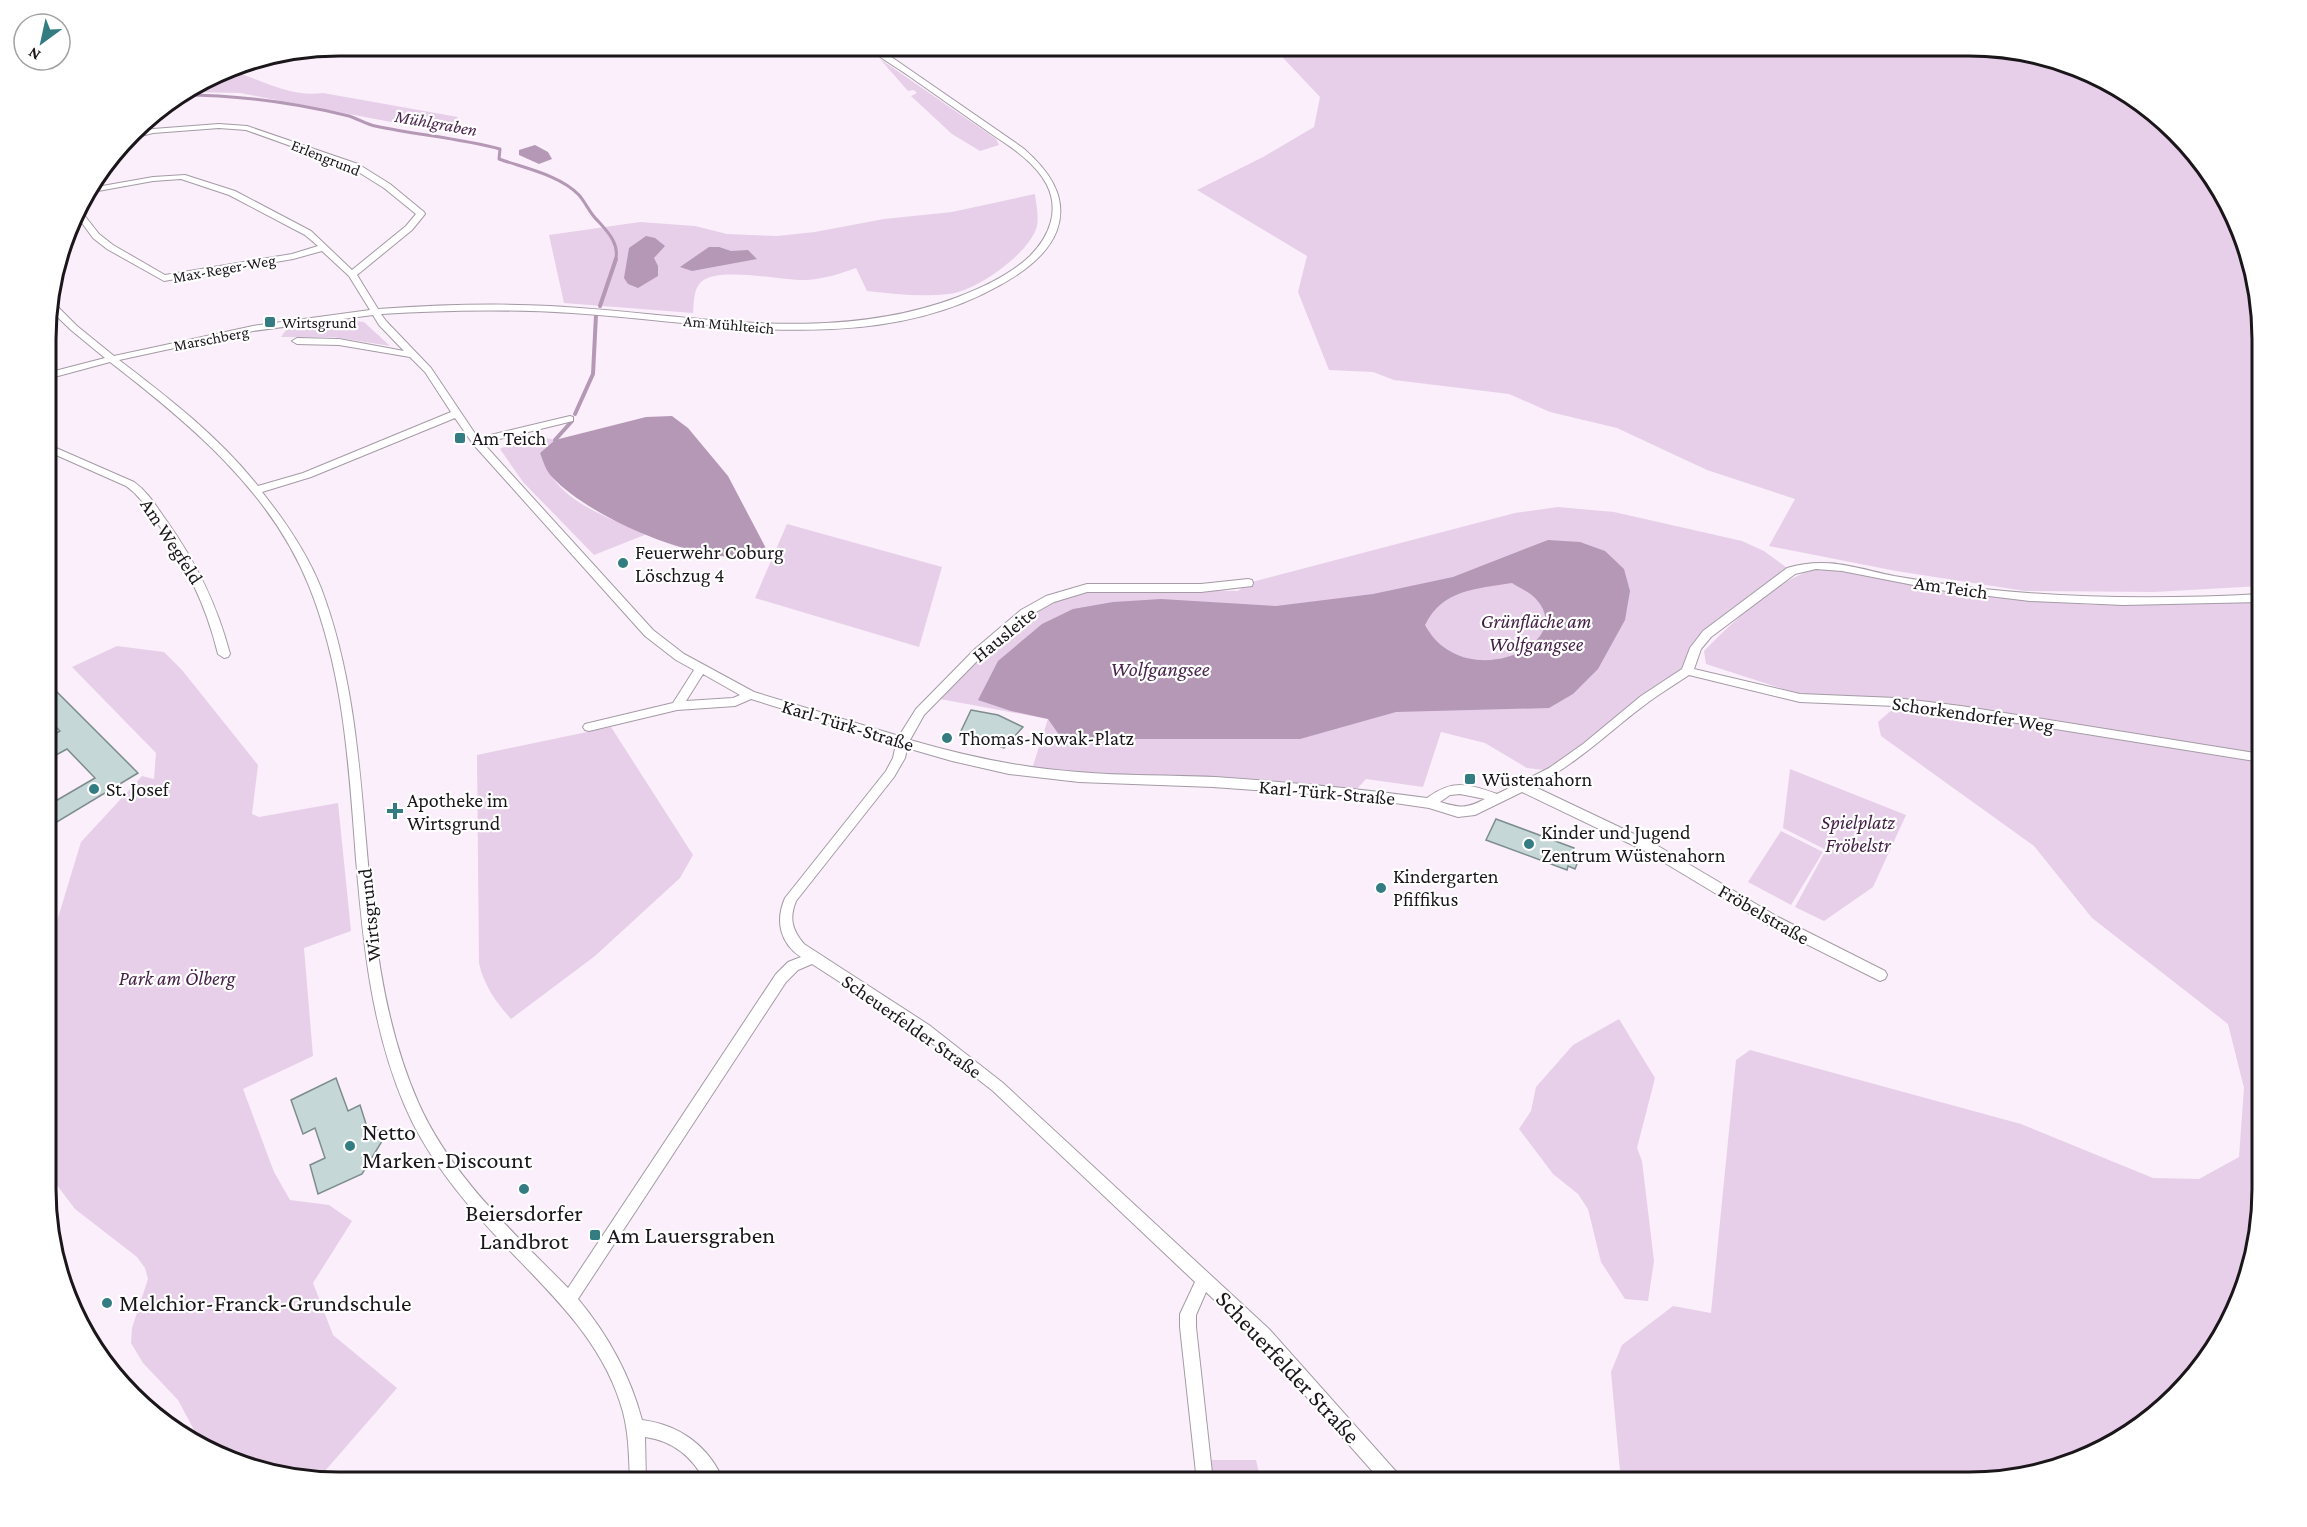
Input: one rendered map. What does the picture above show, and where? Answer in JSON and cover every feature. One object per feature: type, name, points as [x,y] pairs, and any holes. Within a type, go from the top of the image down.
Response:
[{"type":"street","name":"Am Mühlteich","points":[[376,312],[534,308],[776,329],[867,325],[945,307],[993,286],[1038,253],[1052,232],[1058,209],[1053,185],[1036,164],[884,56]]},
{"type":"street","name":"Erlengrund","points":[[143,134],[237,126],[335,157],[379,181],[421,214],[410,228],[352,274]]},
{"type":"street","name":"Karl-Türk-Straße","points":[[98,190],[171,177],[192,179],[261,206],[308,233],[352,274],[382,323],[428,370],[476,442],[649,633],[700,669],[750,695],[902,742],[952,757],[1042,773],[1354,792],[1429,803],[1458,812],[1472,812],[1484,808],[1495,798],[1553,771],[1587,747],[1645,699],[1687,671]]},
{"type":"street","name":"Max-Reger-Weg","points":[[83,218],[96,236],[110,247],[164,278],[293,256],[325,247]]},
{"type":"street","name":"Wirtsgrund","points":[[57,309],[234,462],[296,549],[315,588],[342,679],[356,775],[369,929],[379,996],[394,1056],[411,1104],[440,1156],[474,1202],[569,1300]]},
{"type":"street","name":"Marschberg","points":[[56,374],[112,358],[240,332],[376,312]]},
{"type":"street","points":[[297,341],[339,342],[412,355]]},
{"type":"street","points":[[256,490],[307,475],[456,414]]},
{"type":"street","points":[[476,442],[570,419]]},
{"type":"street","name":"Am Wegfeld","points":[[56,451],[130,484],[140,491],[198,575],[211,605],[224,654]]},
{"type":"street","name":"Am Teich","points":[[1687,671],[1696,648],[1707,634],[1791,571],[1816,564],[1924,585],[2021,596],[2139,601],[2252,598]]},
{"type":"street","name":"Hausleite","points":[[902,742],[920,712],[979,652],[1025,613],[1050,599],[1087,588],[1201,588],[1248,583]]},
{"type":"street","points":[[677,706],[700,669]]},
{"type":"street","name":"Schorkendorfer Weg","points":[[1687,671],[1800,698],[1896,702],[1961,710],[2252,757]]},
{"type":"street","points":[[589,727],[677,706],[735,702],[750,695]]},
{"type":"street","name":"Scheuerfelder Straße","points":[[902,742],[899,758],[890,774],[797,891],[785,910],[784,924],[789,937],[812,958],[873,994],[977,1070],[1204,1280],[1303,1378],[1385,1472]]},
{"type":"street","name":"Fröbelstraße","points":[[1521,786],[1649,847],[1773,921],[1880,975]]},
{"type":"street","points":[[1429,803],[1452,788],[1468,789],[1495,798]]},
{"type":"street","points":[[637,1472],[635,1428],[615,1367],[588,1323],[569,1300],[781,978],[793,966],[812,958]]},
{"type":"street","name":"Scheuerfelder Straße","points":[[1204,1280],[1188,1314],[1204,1472]]},
{"type":"street","points":[[635,1428],[657,1429],[678,1436],[693,1448],[709,1472]]},
{"type":"green space","points":[[1281,56],[1987,56],[2042,65],[2077,77],[2110,93],[2141,114],[2169,138],[2193,166],[2222,213],[2242,265],[2249,302],[2252,339],[2252,587],[2154,592],[2025,591],[1896,571],[1769,546],[1795,499],[1707,470],[1617,428],[1550,412],[1509,394],[1394,380],[1373,372],[1329,370],[1298,292],[1307,256],[1197,190],[1263,157],[1314,127],[1320,97]]},
{"type":"green space","points":[[880,59],[996,139],[999,145],[980,151],[952,134],[911,96],[917,93],[914,90],[908,91]]},
{"type":"green space","points":[[239,74],[285,90],[310,94],[323,93],[458,117],[453,125],[438,131],[240,93],[199,92]]},
{"type":"green space","points":[[1035,194],[1037,226],[1024,248],[1001,269],[974,286],[939,295],[867,291],[856,268],[806,280],[752,275],[710,277],[701,282],[697,289],[693,313],[564,303],[549,235],[640,222],[695,226],[727,234],[777,236],[815,232],[884,219],[952,212]]},
{"type":"green space","points":[[355,321],[364,322],[390,346],[334,337],[281,337],[286,330]]},
{"type":"green space","points":[[529,434],[555,440],[540,453],[550,474],[569,495],[594,511],[647,534],[594,555],[523,482],[500,449]]},
{"type":"green space","name":"Grünfläche am Wolfgangsee","points":[[1558,507],[1614,512],[1742,541],[1764,551],[1791,571],[1707,634],[1687,671],[1553,771],[1527,768],[1485,743],[1441,732],[1423,787],[1366,779],[1354,792],[1031,772],[1048,719],[940,699],[989,648],[1016,624],[1029,614],[1056,600],[1096,589],[1238,591],[1248,583],[1515,513]]},
{"type":"green space","points":[[787,524],[942,567],[919,647],[755,598]]},
{"type":"green space","points":[[1820,568],[2024,600],[2093,605],[2252,602],[2252,753],[1959,707],[1802,695],[1706,664],[1704,651],[1743,614],[1773,590],[1804,573]]},
{"type":"green space","name":"Park am Ölberg","points":[[117,646],[164,652],[182,670],[258,765],[252,814],[259,817],[338,803],[351,931],[304,948],[313,1056],[243,1089],[274,1172],[290,1200],[329,1205],[352,1221],[313,1283],[333,1335],[397,1388],[325,1471],[265,1462],[230,1450],[193,1431],[178,1400],[143,1363],[131,1343],[132,1328],[148,1279],[145,1268],[137,1257],[75,1209],[56,1184],[56,924],[81,842],[142,776],[154,779],[156,753],[72,667]]},
{"type":"green space","points":[[1895,707],[1957,711],[2252,757],[2252,1188],[2246,1244],[2230,1297],[2204,1346],[2169,1389],[2141,1413],[2110,1434],[2077,1450],[2042,1462],[2005,1469],[1968,1472],[1620,1472],[1611,1372],[1622,1345],[1673,1306],[1711,1313],[1736,1060],[1750,1050],[2021,1124],[2153,1178],[2199,1179],[2239,1157],[2244,1088],[2228,1024],[2092,918],[2034,846],[1881,736],[1878,722]]},
{"type":"green space","points":[[611,727],[693,855],[680,878],[595,956],[511,1019],[491,993],[479,963],[477,755]]},
{"type":"green space","name":"Spielplatz Fröbelstr","points":[[1790,769],[1906,815],[1873,887],[1824,921],[1795,907],[1826,850],[1783,828]]},
{"type":"green space","points":[[1781,831],[1823,852],[1791,905],[1748,882]]},
{"type":"green space","points":[[1619,1019],[1655,1078],[1637,1148],[1642,1161],[1654,1261],[1648,1301],[1625,1299],[1601,1262],[1588,1209],[1578,1194],[1553,1174],[1519,1129],[1531,1111],[1536,1087],[1573,1045]]},
{"type":"green space","points":[[1211,1460],[1256,1460],[1259,1472],[1213,1472]]},
{"type":"water","points":[[535,145],[548,152],[552,159],[539,164],[519,155],[519,150]]},
{"type":"water","points":[[646,236],[655,238],[665,246],[654,258],[658,266],[658,276],[638,288],[628,284],[624,278],[629,248]]},
{"type":"water","points":[[709,247],[731,251],[748,250],[757,259],[692,271],[680,267]]},
{"type":"water","points":[[672,416],[688,428],[728,476],[769,554],[745,558],[686,549],[623,525],[570,493],[550,475],[540,453],[555,440],[646,417]]},
{"type":"water","name":"Wolfgangsee","points":[[1548,540],[1580,542],[1605,551],[1624,569],[1630,591],[1625,620],[1598,669],[1573,694],[1549,708],[1396,712],[1300,739],[1062,739],[1048,719],[1011,711],[978,700],[998,661],[1042,624],[1073,609],[1113,602],[1161,599],[1276,606],[1373,594],[1453,577]],"holes":[[[1512,583],[1536,599],[1545,616],[1542,632],[1530,646],[1511,656],[1488,660],[1464,657],[1442,646],[1425,625],[1432,613],[1451,597],[1473,589]]]},
{"type":"building","name":"St. Josef","points":[[56,691],[138,773],[56,823],[56,801],[95,778],[67,749],[56,755],[56,733],[60,731],[56,727]]},
{"type":"building","points":[[971,710],[998,715],[1023,727],[1004,748],[960,733]]},
{"type":"building","name":"Kinder und Jugend Zentrum Wüstenahorn","points":[[1496,819],[1574,848],[1573,851],[1581,854],[1575,869],[1568,866],[1567,870],[1486,840]]},
{"type":"building","name":"Netto Marken-Discount","points":[[336,1078],[348,1111],[360,1105],[367,1127],[387,1133],[362,1174],[318,1194],[310,1165],[325,1158],[315,1128],[303,1134],[291,1100]]},
{"type":"waterway","name":"Mühlgraben","points":[[193,95],[245,98],[308,107],[349,116],[375,126],[500,149],[499,159],[552,177],[579,195],[615,244],[615,261]]},
{"type":"waterway","name":"Mühlgraben","points":[[600,306],[616,259]]},
{"type":"waterway","name":"Mühlgraben","points":[[575,414],[593,374],[596,315]]},
{"type":"waterway","name":"Mühlgraben","points":[[555,440],[572,421]]},
{"type":"place","name":"Wirtsgrund","points":[[270,322]]},
{"type":"place","name":"Am Teich","points":[[460,438]]},
{"type":"place","name":"Feuerwehr Coburg Löschzug 4","points":[[623,563]]},
{"type":"place","name":"Thomas-Nowak-Platz","points":[[947,738]]},
{"type":"place","name":"Wüstenahorn","points":[[1470,779]]},
{"type":"place","name":"St. Josef","points":[[94,789]]},
{"type":"place","name":"Apotheke im Wirtsgrund","points":[[395,811]]},
{"type":"place","name":"Kinder und Jugend Zentrum Wüstenahorn","points":[[1529,844]]},
{"type":"place","name":"Kindergarten Pfiffikus","points":[[1381,888]]},
{"type":"place","name":"Netto Marken-Discount","points":[[350,1146]]},
{"type":"place","name":"Beiersdorfer Landbrot","points":[[524,1189]]},
{"type":"place","name":"Am Lauersgraben","points":[[595,1235]]},
{"type":"place","name":"Melchior-Franck-Grundschule","points":[[107,1303]]}]
